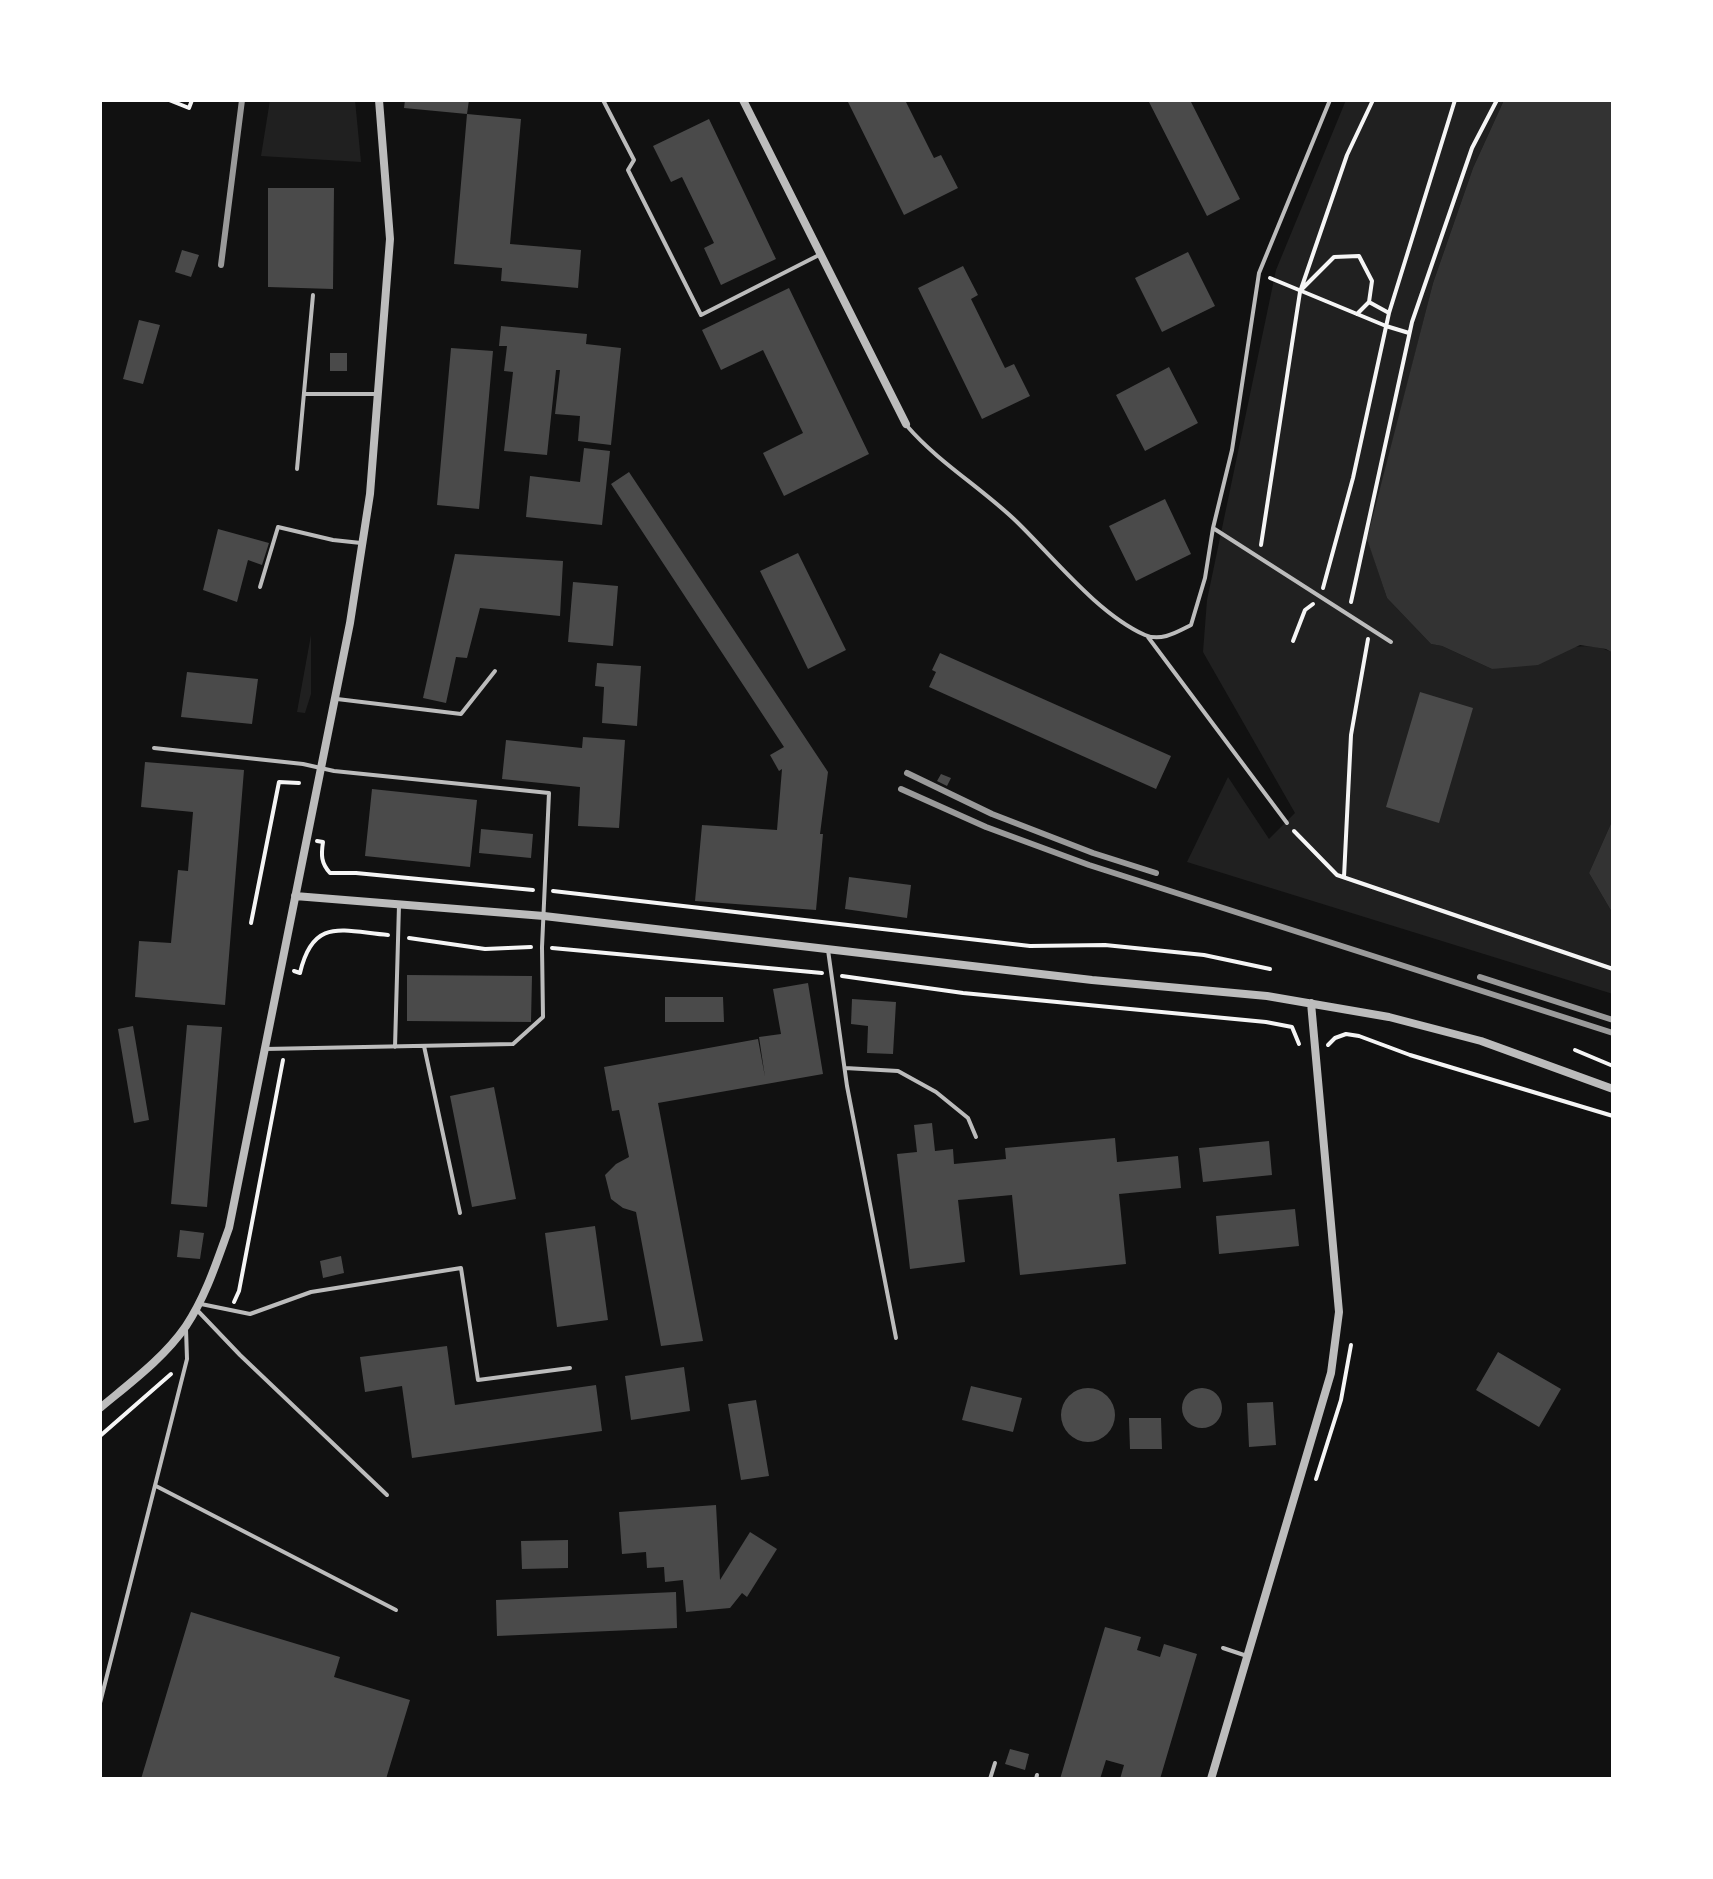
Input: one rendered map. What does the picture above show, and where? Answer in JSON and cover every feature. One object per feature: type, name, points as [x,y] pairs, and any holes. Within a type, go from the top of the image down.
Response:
[{"type":"street","points":[[100,1408],[171,1345],[186,1326],[198,1306],[229,1228],[363,543],[390,239],[379,100]]},
{"type":"street","points":[[743,100],[906,424]]},
{"type":"street","points":[[295,896],[544,916],[1311,1003],[1389,1017],[1481,1041],[1613,1089]]},
{"type":"street","points":[[1211,1779],[1331,1373],[1339,1312],[1311,1003]]},
{"type":"lane","points":[[603,100],[634,160],[628,170],[701,315],[821,254]]},
{"type":"lane","points":[[1148,637],[1168,636],[1191,625],[1205,578],[1213,528],[1232,450],[1259,273],[1330,100]]},
{"type":"lane","points":[[297,469],[313,295]]},
{"type":"lane","points":[[304,394],[378,394]]},
{"type":"lane","points":[[906,424],[929,451],[952,465],[1016,521],[1086,593],[1148,637],[1287,823]]},
{"type":"lane","points":[[260,587],[278,527],[333,540],[363,543]]},
{"type":"lane","points":[[1213,528],[1391,642]]},
{"type":"lane","points":[[335,698],[346,702],[461,714],[495,671]]},
{"type":"lane","points":[[154,748],[549,793],[542,947],[543,1017],[513,1044],[265,1049]]},
{"type":"lane","points":[[395,1047],[399,903]]},
{"type":"lane","points":[[828,950],[845,1068],[896,1338]]},
{"type":"lane","points":[[424,1046],[460,1213]]},
{"type":"lane","points":[[845,1068],[898,1071],[936,1092],[968,1118],[976,1137]]},
{"type":"lane","points":[[198,1306],[250,1314],[311,1292],[461,1268],[478,1380],[570,1368]]},
{"type":"lane","points":[[198,1306],[240,1355],[387,1495]]},
{"type":"lane","points":[[100,1703],[187,1359],[186,1326]]},
{"type":"lane","points":[[156,1486],[396,1610]]},
{"type":"lane","points":[[1223,1648],[1248,1656]]},
{"type":"lane","points":[[990,1779],[995,1763]]},
{"type":"path","points":[[169,100],[189,108],[192,100]]},
{"type":"path","points":[[1260,559],[1300,292],[1347,155],[1373,100]]},
{"type":"path","points":[[1324,587],[1353,478],[1389,313],[1455,100]]},
{"type":"path","points":[[1348,616],[1409,333],[1472,148],[1497,100]]},
{"type":"path","points":[[1300,292],[1334,257],[1359,256],[1372,281],[1369,302],[1357,314]]},
{"type":"path","points":[[1278,281],[1409,333]]},
{"type":"path","points":[[1369,302],[1389,313]]},
{"type":"path","points":[[1293,641],[1305,610],[1320,598]]},
{"type":"path","points":[[1344,877],[1351,735],[1367,657],[1369,628]]},
{"type":"path","points":[[251,923],[279,782],[299,783]]},
{"type":"path","points":[[1287,823],[1337,875],[1613,969]]},
{"type":"path","points":[[323,842],[321,854],[324,866],[330,873],[544,891],[1030,946],[1105,945],[1204,955],[1270,969]]},
{"type":"path","points":[[300,973],[304,953],[309,943],[318,936],[333,931],[397,935],[485,949],[542,947],[790,968],[963,993],[1266,1022],[1292,1027],[1301,1050]]},
{"type":"path","points":[[1327,1058],[1328,1045],[1335,1038],[1346,1034],[1359,1036],[1424,1060],[1613,1116]]},
{"type":"path","points":[[1575,1050],[1613,1066]]},
{"type":"path","points":[[1313,1491],[1341,1400],[1349,1366],[1351,1335]]},
{"type":"shaded area","points":[[270,100],[355,100],[361,162],[261,156]]},
{"type":"shaded area","points":[[1346,100],[1504,100],[1473,168],[1433,283],[1368,540],[1387,598],[1431,644],[1492,669],[1569,647],[1600,648],[1613,653],[1613,819],[1589,873],[1613,914],[1613,994],[1187,862],[1228,777],[1269,839],[1295,813],[1203,652],[1207,600],[1276,270]]},
{"type":"shaded area","points":[[1504,100],[1613,100],[1613,653],[1580,645],[1538,665],[1492,669],[1431,644],[1387,598],[1367,539],[1433,283],[1473,168]]},
{"type":"shaded area","points":[[311,635],[311,694],[305,713],[297,712]]},
{"type":"shaded area","points":[[1613,819],[1613,914],[1589,873]]},
{"type":"building","points":[[405,100],[469,100],[467,114],[404,108]]},
{"type":"building","points":[[847,100],[905,100],[934,158],[941,155],[958,188],[904,215]]},
{"type":"building","points":[[1148,100],[1190,100],[1240,199],[1207,216]]},
{"type":"building","points":[[467,114],[521,119],[510,244],[581,250],[578,288],[501,281],[502,268],[454,264]]},
{"type":"building","points":[[709,119],[776,259],[721,285],[704,248],[714,243],[682,177],[671,182],[653,146]]},
{"type":"building","points":[[268,188],[334,188],[333,289],[268,287]]},
{"type":"building","points":[[182,250],[199,255],[191,277],[175,272]]},
{"type":"building","points":[[1188,252],[1215,306],[1162,332],[1135,278]]},
{"type":"building","points":[[963,266],[978,295],[971,299],[1005,368],[1014,364],[1030,396],[982,419],[918,288]]},
{"type":"building","points":[[789,288],[869,454],[784,496],[763,453],[803,433],[763,350],[721,370],[702,330]]},
{"type":"building","points":[[139,320],[160,325],[143,384],[123,379]]},
{"type":"building","points":[[501,326],[587,334],[586,344],[621,348],[611,445],[578,441],[580,416],[555,414],[560,370],[556,370],[547,455],[504,451],[513,372],[504,371],[507,346],[499,346]]},
{"type":"building","points":[[451,348],[493,351],[479,509],[437,505]]},
{"type":"building","points":[[330,353],[347,353],[347,371],[330,371]]},
{"type":"building","points":[[1169,367],[1198,423],[1145,451],[1116,395]]},
{"type":"building","points":[[584,448],[610,451],[602,525],[526,517],[530,476],[580,482]]},
{"type":"building","points":[[629,472],[828,772],[820,834],[823,834],[816,910],[695,901],[702,825],[777,830],[782,769],[779,771],[770,755],[784,747],[611,484]]},
{"type":"building","points":[[1165,499],[1191,554],[1136,581],[1109,526]]},
{"type":"building","points":[[218,529],[269,543],[262,565],[248,560],[237,602],[203,590]]},
{"type":"building","points":[[798,553],[846,650],[808,669],[760,571]]},
{"type":"building","points":[[455,554],[563,561],[560,616],[480,608],[467,658],[456,657],[446,703],[423,698]]},
{"type":"building","points":[[573,582],[618,586],[613,646],[568,642]]},
{"type":"building","points":[[940,653],[1171,756],[1156,789],[929,687]]},
{"type":"building","points":[[597,663],[641,666],[637,726],[602,723],[604,687],[595,686]]},
{"type":"building","points":[[187,672],[258,679],[252,724],[181,717]]},
{"type":"building","points":[[1420,692],[1473,708],[1439,823],[1386,807]]},
{"type":"building","points":[[583,737],[625,740],[619,828],[578,826],[580,787],[502,779],[506,740],[582,748]]},
{"type":"building","points":[[145,762],[244,770],[225,1005],[135,997],[139,941],[171,943],[178,870],[188,871],[193,812],[141,807]]},
{"type":"building","points":[[941,774],[951,778],[947,786],[937,781]]},
{"type":"building","points":[[372,789],[477,800],[470,867],[365,856]]},
{"type":"building","points":[[481,829],[533,834],[531,858],[479,853]]},
{"type":"building","points":[[849,877],[911,885],[907,918],[845,909]]},
{"type":"building","points":[[407,975],[532,976],[531,1022],[407,1021]]},
{"type":"building","points":[[808,983],[823,1074],[658,1103],[703,1341],[661,1346],[636,1212],[623,1208],[611,1199],[605,1175],[629,1157],[619,1110],[612,1111],[604,1067],[758,1039],[765,1077],[759,1037],[781,1034],[773,989]]},
{"type":"building","points":[[665,997],[723,997],[724,1022],[665,1022]]},
{"type":"building","points":[[852,999],[896,1002],[893,1054],[867,1053],[868,1026],[851,1024]]},
{"type":"building","points":[[187,1025],[222,1027],[207,1207],[171,1204]]},
{"type":"building","points":[[133,1026],[149,1120],[134,1123],[118,1029]]},
{"type":"building","points":[[494,1087],[516,1199],[472,1207],[450,1096]]},
{"type":"building","points":[[932,1123],[935,1151],[953,1149],[954,1164],[1006,1159],[1005,1148],[1115,1138],[1117,1162],[1178,1156],[1181,1188],[1119,1194],[1126,1264],[1020,1275],[1012,1195],[958,1200],[965,1262],[910,1269],[897,1154],[917,1152],[914,1125]]},
{"type":"building","points":[[1269,1141],[1272,1175],[1203,1182],[1199,1148]]},
{"type":"building","points":[[1295,1209],[1299,1246],[1219,1254],[1216,1216]]},
{"type":"building","points":[[595,1226],[608,1320],[557,1327],[545,1233]]},
{"type":"building","points":[[180,1230],[204,1233],[200,1259],[177,1257]]},
{"type":"building","points":[[341,1256],[344,1273],[323,1278],[320,1261]]},
{"type":"building","points":[[447,1346],[455,1405],[596,1385],[602,1431],[412,1458],[402,1386],[365,1392],[360,1357]]},
{"type":"building","points":[[1498,1352],[1561,1389],[1539,1427],[1476,1390]]},
{"type":"building","points":[[684,1367],[690,1411],[631,1420],[625,1376]]},
{"type":"building","points":[[971,1386],[1022,1398],[1013,1432],[962,1420]]},
{"type":"building","points":[[1088,1388],[1107,1396],[1115,1415],[1107,1434],[1088,1442],[1069,1434],[1061,1415],[1069,1396]]},
{"type":"building","points":[[1202,1388],[1216,1394],[1222,1408],[1216,1422],[1202,1428],[1188,1422],[1182,1408],[1188,1394]]},
{"type":"building","points":[[756,1400],[769,1476],[741,1480],[728,1404]]},
{"type":"building","points":[[1273,1402],[1276,1445],[1249,1447],[1247,1403]]},
{"type":"building","points":[[1129,1418],[1161,1418],[1162,1449],[1130,1449]]},
{"type":"building","points":[[716,1505],[720,1580],[750,1532],[777,1549],[747,1597],[742,1593],[730,1608],[686,1612],[683,1580],[665,1582],[664,1567],[647,1568],[646,1552],[622,1554],[619,1512]]},
{"type":"building","points":[[568,1540],[568,1568],[522,1569],[521,1541]]},
{"type":"building","points":[[676,1592],[677,1628],[497,1636],[496,1600]]},
{"type":"building","points":[[191,1612],[340,1657],[334,1677],[410,1700],[386,1779],[141,1779]]},
{"type":"building","points":[[1105,1627],[1141,1637],[1137,1650],[1160,1657],[1164,1644],[1197,1654],[1160,1779],[1120,1779],[1124,1765],[1106,1760],[1100,1779],[1060,1779]]},
{"type":"building","points":[[1010,1749],[1029,1754],[1025,1770],[1005,1764]]},
{"type":"railway","points":[[221,265],[242,100]]},
{"type":"railway","points":[[907,773],[992,814],[1093,853],[1156,873]]},
{"type":"railway","points":[[901,789],[986,827],[1089,865],[1613,1033]]},
{"type":"railway","points":[[1480,977],[1613,1020]]}]
